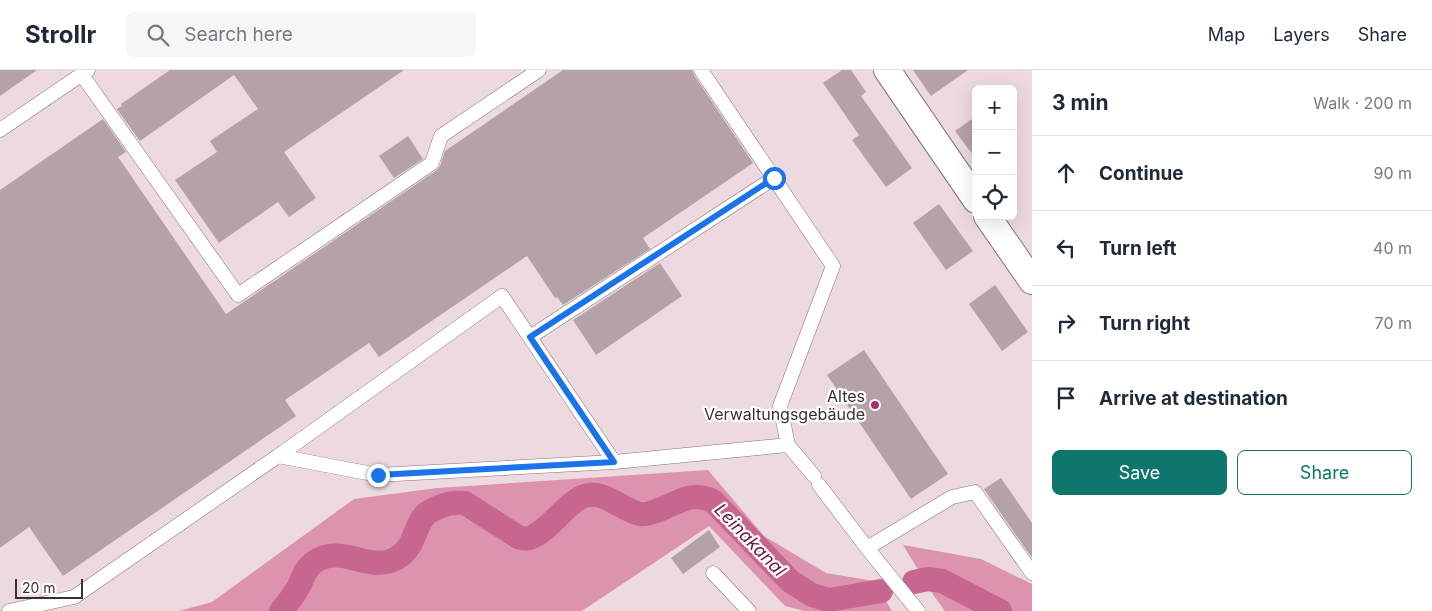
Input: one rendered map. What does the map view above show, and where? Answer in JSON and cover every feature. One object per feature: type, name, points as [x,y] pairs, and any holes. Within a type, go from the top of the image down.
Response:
[{"type":"street","points":[[887,70],[972,194]]},
{"type":"street","points":[[990,220],[1032,282]]},
{"type":"lane","points":[[0,130],[85,72],[238,295],[432,163],[441,136],[539,70]]},
{"type":"lane","points":[[701,70],[833,266],[780,406],[788,445],[918,611]]},
{"type":"lane","points":[[530,337],[774,178]]},
{"type":"lane","points":[[9,611],[74,597],[278,456],[502,296],[614,462]]},
{"type":"lane","points":[[278,456],[378,475],[614,462],[788,445]]},
{"type":"lane","points":[[868,548],[952,497],[975,492],[1032,573]]},
{"type":"lane","points":[[713,573],[749,611]]},
{"type":"shaded area","points":[[708,470],[764,536],[826,573],[874,581],[892,611],[804,611],[785,606],[709,526],[582,611],[179,611],[212,602],[354,499],[437,488]]},
{"type":"shaded area","points":[[903,545],[981,559],[1032,584],[1032,611],[945,611]]},
{"type":"building","points":[[0,70],[37,70],[0,96]]},
{"type":"building","points":[[170,70],[404,70],[284,152],[316,198],[289,217],[278,202],[219,243],[175,180],[217,152],[210,141],[258,109],[234,75],[140,141],[117,109],[122,106],[121,104]]},
{"type":"building","points":[[563,70],[692,70],[753,163],[643,238],[650,249],[563,305],[557,297],[555,298],[527,256],[379,357],[369,343],[285,400],[296,416],[63,576],[29,527],[0,548],[0,190],[103,119],[126,152],[118,157],[226,314],[437,170],[445,151]]},
{"type":"building","points":[[842,70],[851,70],[866,92],[861,96],[912,168],[886,187],[852,140],[859,135],[823,83]]},
{"type":"building","points":[[913,70],[968,70],[931,96]]},
{"type":"building","points":[[972,119],[972,154],[955,131]]},
{"type":"building","points":[[408,136],[423,159],[394,178],[379,156]]},
{"type":"building","points":[[939,204],[973,251],[946,270],[913,223]]},
{"type":"building","points":[[660,263],[682,296],[596,355],[573,320]]},
{"type":"building","points":[[995,285],[1028,332],[1002,351],[969,304]]},
{"type":"building","name":"Altes Verwaltungsgebäude","points":[[864,350],[948,474],[911,499],[827,375]]},
{"type":"building","points":[[1001,478],[1032,523],[1032,558],[984,489]]},
{"type":"building","points":[[709,530],[720,547],[683,574],[671,558]]},
{"type":"waterway","name":"Leinakanal","points":[[281,611],[293,596],[306,571],[313,563],[324,557],[335,556],[378,563],[389,561],[400,556],[409,546],[426,514],[442,506],[452,503],[465,503],[518,537],[529,538],[542,531],[574,502],[588,495],[603,497],[640,514],[650,513],[692,497],[705,498],[713,501],[790,581],[812,595],[829,600],[881,591]]},
{"type":"waterway","name":"Leinakanal","points":[[914,582],[928,579],[942,581],[1000,611]]},
{"type":"place","name":"Altes Verwaltungsgebäude","points":[[875,405]]},
{"type":"route","points":[[378,475],[614,462],[530,337],[774,178]]}]
